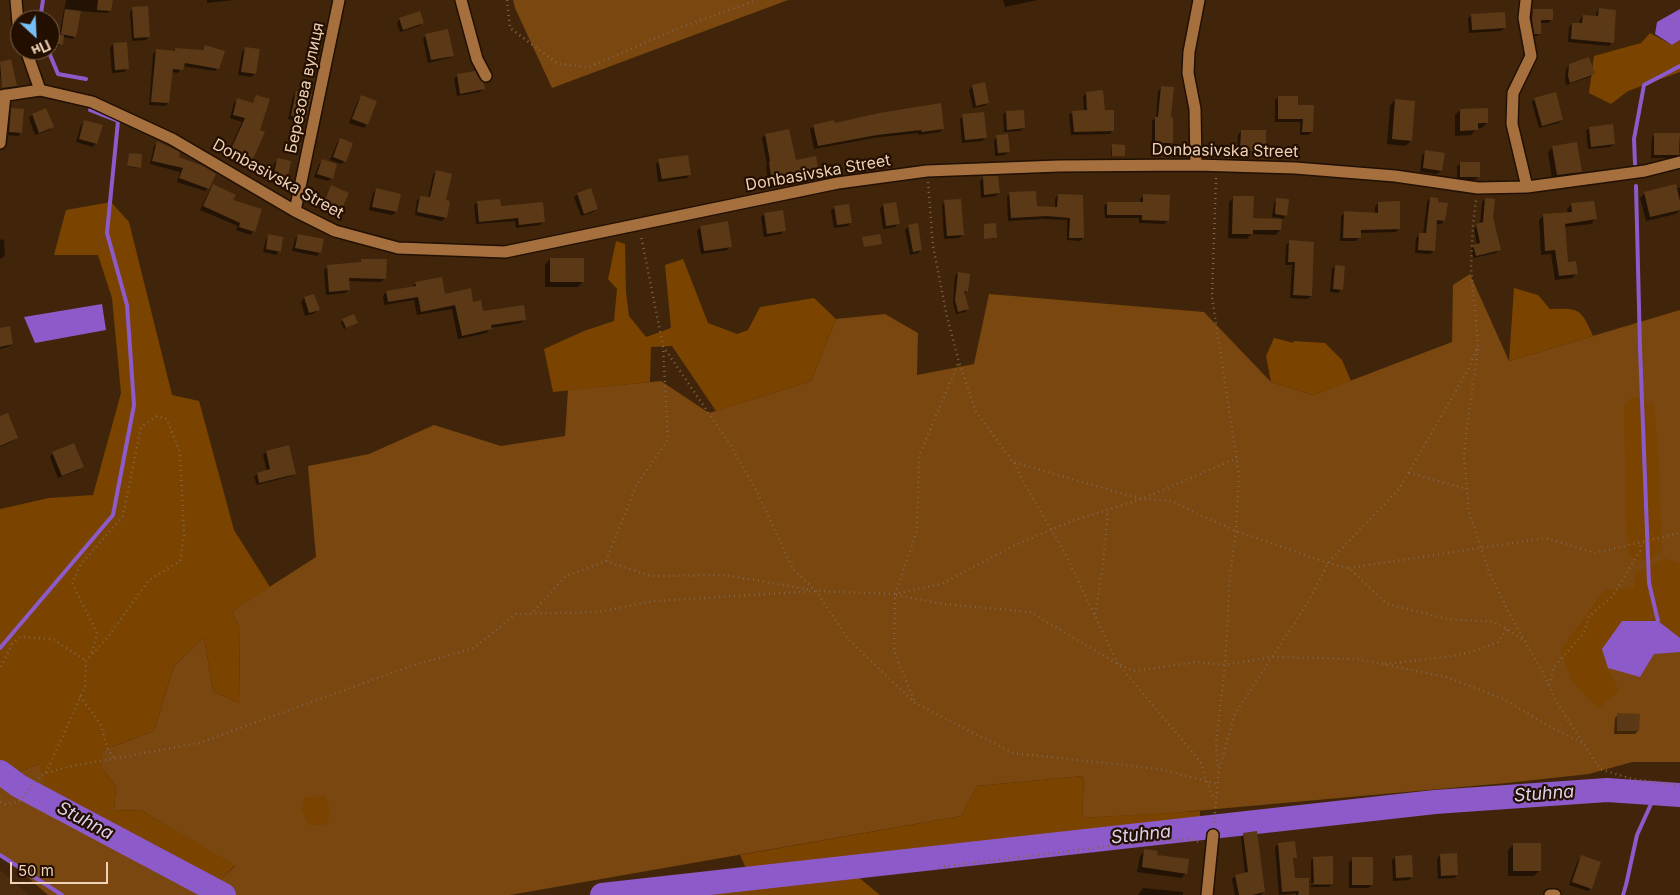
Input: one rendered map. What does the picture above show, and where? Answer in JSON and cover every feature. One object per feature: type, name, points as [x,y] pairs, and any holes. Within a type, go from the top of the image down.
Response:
[{"type":"street","name":"Березова вулиця","points":[[295,211],[340,0]]},
{"type":"street","points":[[461,0],[477,59],[486,76]]},
{"type":"street","points":[[1196,165],[1195,109],[1188,74],[1189,52],[1198,0]]},
{"type":"street","points":[[1526,0],[1524,18],[1531,56],[1513,93],[1512,124],[1527,187]]},
{"type":"street","points":[[30,60],[40,90]]},
{"type":"street","name":"Donbasivska Street","points":[[3,95],[40,90],[92,102],[172,139],[295,211],[335,231],[408,249],[505,252],[838,183],[926,171],[1059,166],[1196,165],[1295,168],[1375,174],[1478,188],[1527,187],[1645,170],[1680,162]]},
{"type":"street","points":[[0,142],[3,95]]},
{"type":"street","points":[[1206,895],[1213,839]]},
{"type":"street","points":[[1550,895],[1555,895]]},
{"type":"path","points":[[507,0],[510,28],[558,64],[589,67],[679,28],[757,0]]},
{"type":"path","points":[[1214,817],[1218,784],[1216,744],[1225,665],[1230,575],[1236,531],[1239,476],[1212,297],[1216,166]]},
{"type":"path","points":[[926,171],[934,246],[947,317],[959,362],[976,412],[1014,462],[1024,483],[1065,553],[1118,664],[1200,761],[1206,781],[1215,800]]},
{"type":"path","points":[[1478,188],[1473,226],[1471,267],[1478,345],[1464,458],[1469,512],[1481,548],[1508,611],[1527,642],[1556,701],[1600,769],[1632,779],[1680,785]]},
{"type":"path","points":[[606,562],[638,484],[668,440],[663,346],[638,224]]},
{"type":"path","points":[[1218,770],[1235,714],[1310,599],[1328,563],[1399,489],[1469,368],[1478,345]]},
{"type":"path","points":[[663,346],[731,446],[757,492],[793,569],[816,591],[849,640],[915,703],[1013,754],[1159,769],[1218,784]]},
{"type":"path","points":[[915,703],[894,651],[895,594],[917,531],[919,456],[959,362]]},
{"type":"path","points":[[46,773],[85,687],[86,661],[91,656],[108,637],[149,580],[180,561],[184,536],[180,454],[167,419],[157,416],[141,426],[123,516],[81,564],[72,583],[97,633],[91,656]]},
{"type":"path","points":[[895,594],[941,584],[1015,545],[1072,521],[1142,499],[1237,458]]},
{"type":"path","points":[[1014,462],[1142,499],[1172,501],[1236,531],[1328,563],[1349,568],[1546,538],[1595,553],[1680,534]]},
{"type":"path","points":[[1409,473],[1467,489]]},
{"type":"path","points":[[1095,615],[1103,564],[1108,510]]},
{"type":"path","points":[[1549,686],[1554,667],[1584,633],[1589,616],[1612,597],[1640,551],[1641,542]]},
{"type":"path","points":[[533,612],[566,576],[606,562],[651,576],[725,575],[816,591]]},
{"type":"path","points":[[1349,568],[1386,604],[1447,619],[1495,622],[1527,642]]},
{"type":"path","points":[[0,802],[5,804],[19,802],[35,781],[46,773],[67,767],[200,743],[411,666],[474,648],[516,614],[533,612],[598,612],[655,601],[816,591],[895,594],[943,604],[1030,612],[1118,664],[1134,671],[1197,662],[1225,665],[1271,657],[1358,660],[1446,678],[1504,699],[1545,724],[1584,744]]},
{"type":"path","points":[[1383,665],[1472,652],[1498,642],[1507,629]]},
{"type":"path","points":[[1,667],[12,644],[20,637],[53,639],[86,661]]},
{"type":"path","points":[[80,696],[101,725],[107,748],[115,759]]},
{"type":"path","points":[[939,867],[1136,843],[1213,839]]},
{"type":"shaded area","points":[[513,0],[788,0],[552,88]]},
{"type":"shaded area","points":[[1680,9],[1680,40],[1672,45],[1655,34],[1657,22]]},
{"type":"shaded area","points":[[1650,33],[1672,45],[1680,40],[1680,72],[1628,91],[1611,104],[1589,93],[1594,56],[1641,43]]},
{"type":"shaded area","points":[[111,202],[129,222],[172,395],[199,401],[234,530],[270,587],[232,611],[240,630],[239,703],[213,691],[204,637],[174,666],[154,731],[101,751],[102,768],[116,787],[114,810],[142,811],[235,865],[215,886],[114,831],[45,788],[39,764],[0,779],[0,509],[49,498],[93,495],[121,393],[112,298],[98,255],[54,255],[66,210]]},
{"type":"shaded area","points":[[616,241],[625,244],[626,292],[629,316],[646,337],[671,328],[665,265],[683,259],[708,323],[737,334],[748,330],[760,307],[814,298],[836,319],[811,381],[716,411],[672,346],[651,347],[650,382],[553,392],[544,349],[584,331],[614,321],[617,289],[608,279]]},
{"type":"shaded area","points":[[1470,274],[1509,361],[1680,310],[1680,762],[1632,762],[1589,774],[1507,783],[1172,813],[1082,818],[1084,776],[977,786],[961,816],[510,895],[48,895],[0,853],[0,779],[39,764],[80,810],[214,886],[235,866],[142,811],[114,810],[116,787],[102,768],[101,751],[154,731],[174,666],[204,637],[213,691],[239,703],[240,630],[232,611],[316,557],[308,466],[369,454],[434,425],[501,446],[565,436],[568,390],[661,381],[709,413],[811,381],[836,319],[885,314],[918,333],[917,375],[974,364],[989,294],[1204,312],[1271,382],[1313,395],[1452,342],[1453,285]]},
{"type":"shaded area","points":[[1514,288],[1538,295],[1550,309],[1568,309],[1578,312],[1582,315],[1593,336],[1509,361]]},
{"type":"shaded area","points":[[102,304],[106,330],[35,343],[24,317]]},
{"type":"shaded area","points":[[1274,338],[1294,343],[1293,341],[1325,343],[1342,360],[1351,381],[1313,395],[1271,382],[1266,356]]},
{"type":"shaded area","points":[[1632,397],[1654,404],[1659,466],[1662,551],[1647,562],[1629,557],[1626,521],[1624,408]]},
{"type":"shaded area","points":[[1665,558],[1680,564],[1680,638],[1658,621],[1602,649],[1608,668],[1619,691],[1598,709],[1572,681],[1561,650],[1604,590],[1634,588],[1635,573]]},
{"type":"shaded area","points":[[1622,621],[1658,621],[1680,638],[1680,652],[1654,654],[1640,677],[1608,668],[1602,649]]},
{"type":"shaded area","points":[[1084,776],[1082,818],[1200,811],[1200,823],[1031,837],[747,871],[740,855],[961,816],[977,786]]},
{"type":"shaded area","points":[[325,795],[330,809],[327,825],[309,825],[301,810],[304,798]]},
{"type":"shaded area","points":[[0,870],[29,895],[0,895]]},
{"type":"shaded area","points":[[857,876],[880,895],[690,895],[692,893]]},
{"type":"building","points":[[98,0],[113,0],[111,11],[97,10]]},
{"type":"building","points":[[148,6],[150,37],[134,38],[132,7]]},
{"type":"building","points":[[1599,8],[1616,10],[1614,43],[1571,39],[1572,23],[1582,23],[1583,15],[1598,16]]},
{"type":"building","points":[[65,9],[81,11],[76,37],[61,34]]},
{"type":"building","points":[[1533,9],[1553,9],[1553,20],[1541,20],[1541,34],[1534,34]]},
{"type":"building","points":[[420,11],[424,23],[403,30],[399,18]]},
{"type":"building","points":[[1505,12],[1506,28],[1472,30],[1471,14]]},
{"type":"building","points":[[448,29],[454,56],[431,60],[425,34]]},
{"type":"building","points":[[60,34],[64,35],[63,45],[60,45]]},
{"type":"building","points":[[127,42],[129,69],[115,70],[113,43]]},
{"type":"building","points":[[205,45],[225,51],[219,69],[185,63],[183,70],[173,69],[169,103],[151,102],[156,49],[175,51],[175,48],[203,50]]},
{"type":"building","points":[[245,47],[260,49],[256,74],[241,72]]},
{"type":"building","points":[[1589,57],[1595,74],[1570,83],[1568,76],[1569,64]]},
{"type":"building","points":[[11,60],[17,86],[2,88],[0,62]]},
{"type":"building","points":[[475,71],[484,83],[485,89],[460,94],[457,74]]},
{"type":"building","points":[[985,82],[989,103],[976,106],[972,85]]},
{"type":"building","points":[[1161,86],[1174,87],[1171,117],[1173,117],[1173,143],[1155,143],[1155,117],[1158,117]]},
{"type":"building","points":[[1103,90],[1105,110],[1114,110],[1114,131],[1074,132],[1072,111],[1087,110],[1086,92]]},
{"type":"building","points":[[296,91],[312,94],[306,119],[291,116]]},
{"type":"building","points":[[1556,92],[1563,120],[1542,126],[1534,98]]},
{"type":"building","points":[[256,95],[270,99],[260,130],[265,132],[253,159],[231,149],[245,118],[233,115],[237,98],[253,103]]},
{"type":"building","points":[[361,95],[377,101],[368,125],[352,119]]},
{"type":"building","points":[[1278,96],[1298,96],[1298,105],[1314,105],[1313,132],[1302,132],[1303,119],[1278,119]]},
{"type":"building","points":[[1395,99],[1415,101],[1412,141],[1392,139]]},
{"type":"building","points":[[941,103],[944,129],[877,135],[818,146],[813,125],[834,120],[835,123],[879,113]]},
{"type":"building","points":[[11,108],[24,109],[22,133],[9,132]]},
{"type":"building","points":[[46,108],[54,127],[39,133],[32,114]]},
{"type":"building","points":[[1488,108],[1488,123],[1478,123],[1478,130],[1460,131],[1460,109]]},
{"type":"building","points":[[1024,110],[1025,128],[1007,130],[1006,111]]},
{"type":"building","points":[[984,112],[987,138],[965,140],[962,114]]},
{"type":"building","points":[[84,120],[103,125],[97,144],[79,139]]},
{"type":"building","points":[[1613,124],[1615,144],[1591,147],[1589,127]]},
{"type":"building","points":[[789,129],[796,160],[816,156],[818,168],[771,177],[765,134]]},
{"type":"building","points":[[1241,130],[1266,130],[1266,147],[1253,146],[1253,151],[1240,151]]},
{"type":"building","points":[[1654,133],[1680,133],[1679,155],[1654,155]]},
{"type":"building","points":[[1008,134],[1010,152],[998,153],[996,135]]},
{"type":"building","points":[[340,138],[353,143],[346,162],[333,157]]},
{"type":"building","points":[[157,141],[180,152],[179,157],[203,166],[216,174],[209,189],[179,178],[183,168],[152,161]]},
{"type":"building","points":[[1577,142],[1582,172],[1557,175],[1552,146]]},
{"type":"building","points":[[1112,144],[1125,145],[1125,156],[1112,156]]},
{"type":"building","points":[[1425,150],[1445,153],[1442,171],[1423,168]]},
{"type":"building","points":[[129,153],[142,154],[141,168],[127,166]]},
{"type":"building","points":[[688,155],[691,175],[662,179],[658,159]]},
{"type":"building","points":[[277,158],[291,161],[287,181],[273,179]]},
{"type":"building","points":[[322,159],[337,164],[333,179],[317,174]]},
{"type":"building","points":[[1460,162],[1480,162],[1480,177],[1460,177]]},
{"type":"building","points":[[436,170],[452,174],[446,200],[450,201],[447,218],[417,212],[420,196],[430,197]]},
{"type":"building","points":[[983,176],[998,176],[1000,193],[984,195]]},
{"type":"building","points":[[213,184],[236,195],[233,200],[262,209],[255,232],[239,227],[240,223],[203,206]]},
{"type":"building","points":[[1676,184],[1680,210],[1650,217],[1644,192]]},
{"type":"building","points":[[331,185],[349,193],[341,211],[323,203]]},
{"type":"building","points":[[376,188],[401,194],[397,212],[372,207]]},
{"type":"building","points":[[591,188],[598,209],[584,214],[577,193]]},
{"type":"building","points":[[1036,191],[1037,206],[1057,207],[1058,194],[1083,195],[1084,238],[1069,238],[1070,218],[1046,216],[1011,218],[1009,192]]},
{"type":"building","points":[[1143,194],[1170,195],[1169,221],[1142,220],[1142,215],[1107,215],[1107,202],[1143,202]]},
{"type":"building","points":[[1233,196],[1254,196],[1253,218],[1282,219],[1281,230],[1253,230],[1253,234],[1232,234]]},
{"type":"building","points":[[1430,197],[1438,198],[1438,202],[1448,203],[1445,221],[1437,220],[1435,251],[1418,250],[1419,233],[1426,233]]},
{"type":"building","points":[[1276,198],[1289,199],[1287,216],[1275,214]]},
{"type":"building","points":[[1485,198],[1495,199],[1493,217],[1501,250],[1476,256],[1473,245],[1480,243],[1476,224],[1483,222]]},
{"type":"building","points":[[500,199],[501,206],[543,202],[545,222],[519,225],[518,218],[479,222],[477,201]]},
{"type":"building","points":[[961,199],[964,235],[947,236],[944,200]]},
{"type":"building","points":[[1400,201],[1400,229],[1361,230],[1361,238],[1343,238],[1344,211],[1378,213],[1378,202]]},
{"type":"building","points":[[1594,201],[1597,219],[1565,224],[1568,262],[1576,261],[1578,274],[1559,276],[1555,250],[1545,251],[1543,214],[1572,212],[1571,203]]},
{"type":"building","points":[[896,202],[900,224],[886,226],[883,204]]},
{"type":"building","points":[[849,204],[852,223],[837,225],[834,206]]},
{"type":"building","points":[[783,210],[786,231],[767,234],[764,213]]},
{"type":"building","points":[[728,221],[732,247],[704,251],[700,226]]},
{"type":"building","points":[[918,223],[922,250],[913,252],[908,225]]},
{"type":"building","points":[[996,223],[997,238],[984,239],[984,224]]},
{"type":"building","points":[[268,234],[283,237],[281,252],[266,249]]},
{"type":"building","points":[[298,234],[324,239],[321,253],[295,248]]},
{"type":"building","points":[[880,234],[882,244],[864,247],[862,237]]},
{"type":"building","points":[[1289,240],[1314,242],[1312,296],[1293,295],[1295,262],[1288,262]]},
{"type":"building","points":[[550,258],[584,258],[584,282],[550,282]]},
{"type":"building","points":[[361,259],[387,259],[386,279],[349,278],[350,290],[329,292],[327,265],[361,262]]},
{"type":"building","points":[[1335,265],[1345,266],[1343,290],[1333,289]]},
{"type":"building","points":[[958,272],[970,274],[968,292],[964,291],[969,309],[958,312],[955,300]]},
{"type":"building","points":[[442,277],[445,294],[471,288],[473,302],[481,300],[483,311],[524,305],[526,320],[491,325],[492,329],[462,336],[455,305],[421,312],[418,297],[388,302],[386,291],[416,286],[415,282]]},
{"type":"building","points":[[314,294],[320,310],[309,313],[304,297]]},
{"type":"building","points":[[354,314],[358,323],[346,328],[342,319]]},
{"type":"building","points":[[10,326],[13,344],[0,347],[0,328]]},
{"type":"building","points":[[8,413],[18,438],[0,446],[0,416]]},
{"type":"building","points":[[74,443],[84,467],[62,476],[52,452]]},
{"type":"building","points":[[289,445],[296,474],[259,483],[257,473],[270,469],[266,451]]},
{"type":"building","points":[[1617,713],[1640,714],[1639,731],[1617,731]]},
{"type":"building","points":[[1257,831],[1265,892],[1239,895],[1235,875],[1248,872],[1243,833]]},
{"type":"building","points":[[1295,841],[1297,858],[1293,858],[1295,878],[1309,878],[1309,895],[1298,895],[1299,891],[1282,892],[1278,843]]},
{"type":"building","points":[[1513,843],[1541,843],[1541,871],[1513,871]]},
{"type":"building","points":[[1144,849],[1158,851],[1157,855],[1189,859],[1187,874],[1142,867]]},
{"type":"building","points":[[1457,853],[1458,875],[1441,876],[1440,854]]},
{"type":"building","points":[[1412,855],[1413,877],[1396,878],[1395,856]]},
{"type":"building","points":[[1581,855],[1601,862],[1592,889],[1572,882]]},
{"type":"building","points":[[1333,856],[1333,884],[1314,884],[1313,857]]},
{"type":"building","points":[[1352,857],[1373,857],[1373,885],[1352,885]]},
{"type":"waterway","points":[[42,10],[43,0]]},
{"type":"waterway","points":[[52,60],[58,74],[86,79]]},
{"type":"waterway","points":[[1635,164],[1634,139],[1644,85],[1680,66]]},
{"type":"waterway","points":[[0,648],[113,515],[134,405],[127,305],[107,233],[118,121],[90,110]]},
{"type":"waterway","points":[[1636,186],[1649,583],[1658,621]]},
{"type":"waterway","name":"Stuhna","points":[[0,772],[19,786],[224,895]]},
{"type":"waterway","name":"Stuhna","points":[[602,895],[1435,802],[1607,790],[1680,795]]},
{"type":"waterway","points":[[1623,895],[1637,835],[1656,793]]},
{"type":"waterway","points":[[0,855],[62,895]]}]
